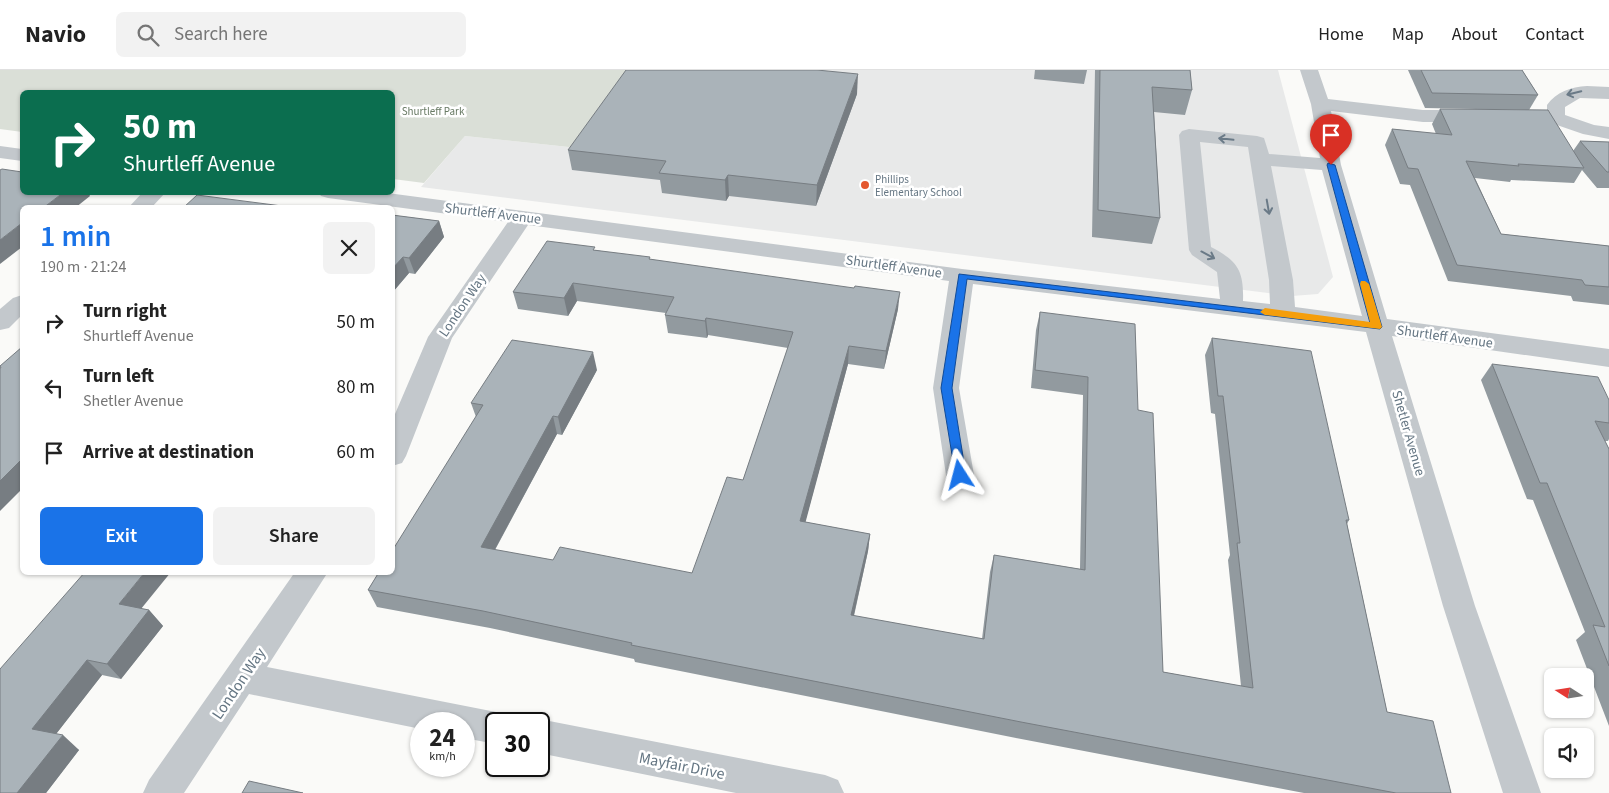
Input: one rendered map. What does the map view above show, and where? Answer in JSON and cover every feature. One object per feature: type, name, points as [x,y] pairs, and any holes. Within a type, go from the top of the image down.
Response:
[{"type":"street","name":"Shetler Avenue","points":[[1309,70],[1320,104],[1331,165],[1376,327],[1459,606],[1522,793]]},
{"type":"street","points":[[1556,118],[1556,105],[1566,95],[1586,90],[1609,93]]},
{"type":"street","points":[[1320,104],[1423,116],[1556,118],[1590,130],[1609,133]]},
{"type":"street","points":[[1231,308],[1233,276],[1223,262],[1200,250],[1188,135],[1257,142],[1281,280],[1283,314]]},
{"type":"street","points":[[0,152],[20,154]]},
{"type":"street","points":[[1260,159],[1331,165]]},
{"type":"street","points":[[141,205],[153,195]]},
{"type":"street","name":"Shurtleff Avenue","points":[[351,195],[962,276],[1283,314],[1609,358]]},
{"type":"street","name":"London Way","points":[[395,449],[440,337],[523,217]]},
{"type":"street","points":[[960,475],[946,388],[962,276]]},
{"type":"street","points":[[0,322],[20,305]]},
{"type":"street","name":"London Way","points":[[162,793],[311,575]]},
{"type":"street","points":[[242,677],[485,726]]},
{"type":"street","name":"Mayfair Drive","points":[[550,738],[824,793]]},
{"type":"shaded area","name":"Phillips Elementary School","points":[[638,70],[1278,70],[1333,277],[1318,294],[1292,296],[421,187],[465,136],[578,148]]},
{"type":"green space","name":"Shurtleff Park","points":[[0,70],[638,70],[578,148],[465,136],[424,183],[395,179],[395,90],[20,90],[20,132],[0,129]]},
{"type":"building","points":[[626,70],[817,70],[858,74],[817,185],[728,175],[725,180],[659,173],[666,161],[568,150]]},
{"type":"building","points":[[1100,70],[1190,70],[1192,90],[1152,87],[1160,218],[1098,210]]},
{"type":"building","points":[[1421,70],[1522,70],[1538,95],[1432,93]]},
{"type":"building","points":[[1440,109],[1548,110],[1584,168],[1518,164],[1519,166],[1466,161],[1501,234],[1609,246],[1609,287],[1585,285],[1582,280],[1457,265],[1418,169],[1408,168],[1392,129],[1452,135]]},
{"type":"building","points":[[1580,141],[1609,142],[1609,172],[1607,172]]},
{"type":"building","points":[[0,170],[20,172],[20,195],[60,195],[47,205],[20,205],[20,225],[0,240]]},
{"type":"building","points":[[197,195],[274,205],[186,205]]},
{"type":"building","points":[[395,215],[439,221],[409,258],[403,257],[395,266]]},
{"type":"building","points":[[547,241],[595,247],[593,250],[650,257],[649,259],[854,288],[855,286],[900,292],[886,351],[849,346],[800,521],[870,534],[851,615],[984,639],[994,555],[1085,570],[1088,377],[1035,370],[1040,312],[1135,324],[1138,410],[1153,413],[1163,672],[1253,688],[1237,543],[1240,543],[1223,396],[1218,396],[1212,338],[1311,351],[1349,520],[1346,520],[1387,712],[1433,721],[1451,793],[1396,793],[1021,722],[631,645],[632,643],[483,611],[368,590],[377,575],[395,575],[395,546],[483,405],[471,403],[512,340],[593,352],[558,417],[553,416],[481,547],[553,560],[560,547],[692,573],[727,477],[743,480],[793,332],[706,318],[705,321],[665,315],[674,297],[573,283],[564,298],[513,292]]},
{"type":"building","points":[[20,349],[20,461],[0,481],[1,367]]},
{"type":"building","points":[[1492,364],[1598,377],[1609,400],[1609,423],[1595,421],[1609,449],[1609,666],[1593,625],[1605,627],[1547,483],[1540,483]]},
{"type":"building","points":[[82,575],[143,575],[119,604],[149,610],[107,664],[87,660],[32,729],[63,735],[17,793],[0,793],[0,669]]},
{"type":"building","points":[[249,781],[303,793],[242,793]]},
{"type":"slow traffic","points":[[1265,312],[1376,327],[1365,284]]},
{"type":"place","name":"Phillips Elementary School","points":[[865,185]]},
{"type":"route","points":[[960,475],[946,388],[962,276],[1296,315],[1376,327],[1371,303],[1331,165]]}]
